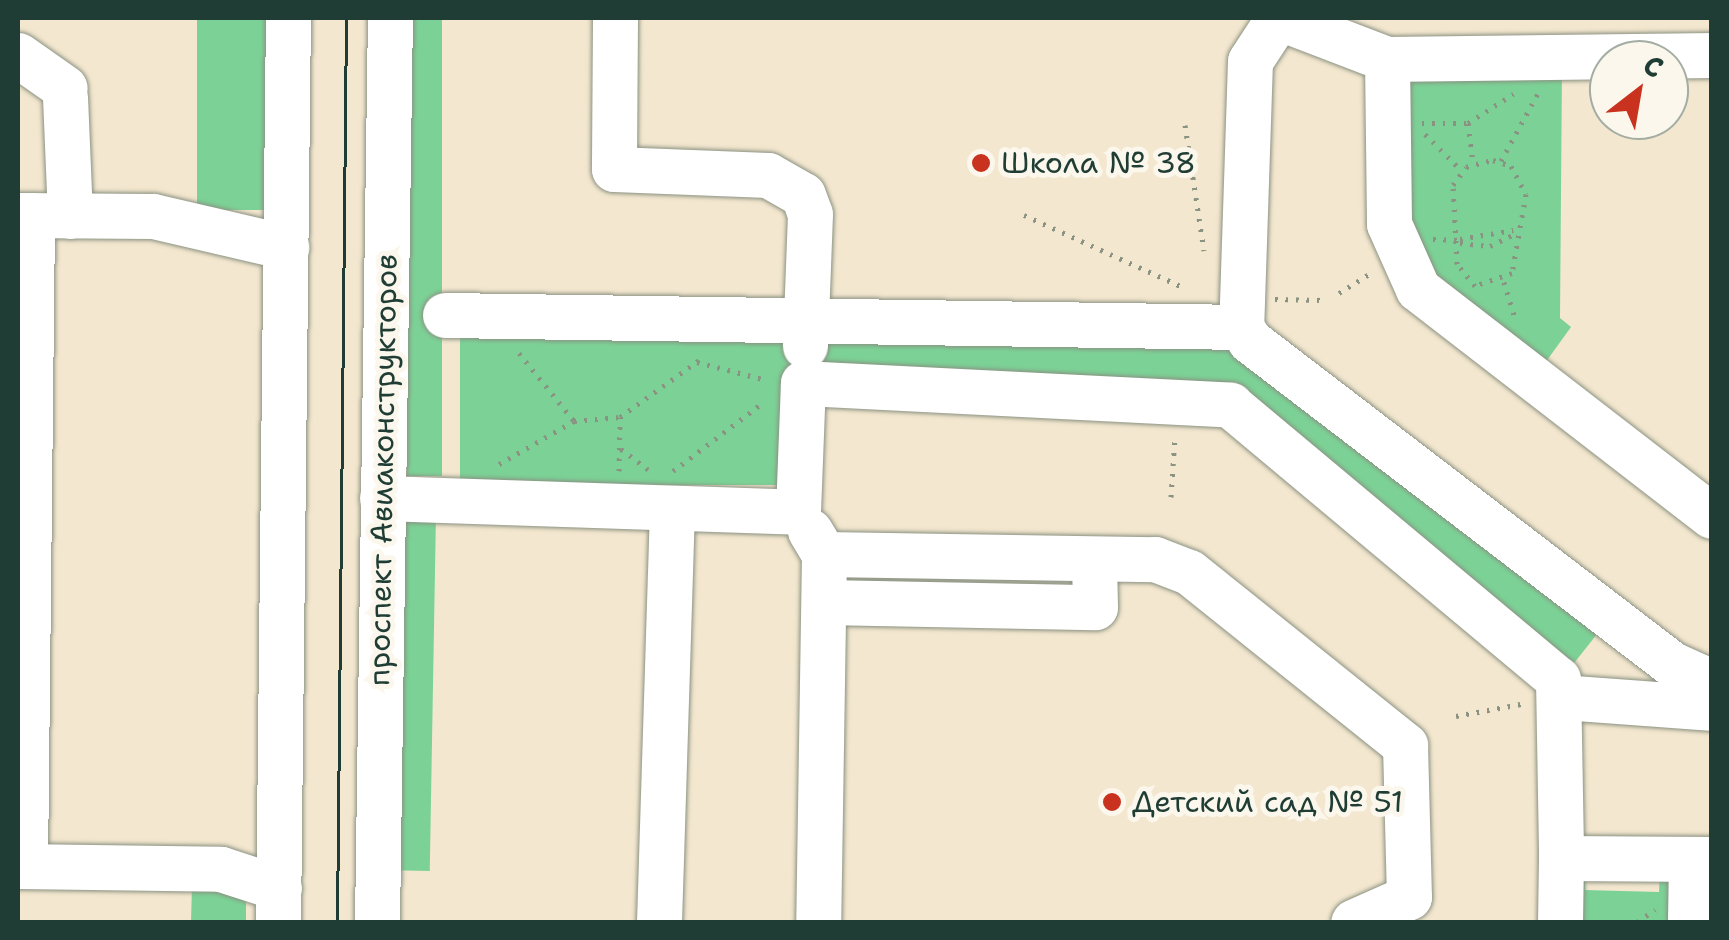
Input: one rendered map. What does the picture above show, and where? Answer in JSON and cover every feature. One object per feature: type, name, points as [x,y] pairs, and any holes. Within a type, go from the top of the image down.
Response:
[{"type":"street","points":[[278,905],[288,18]]},
{"type":"street","name":"проспект Авиаконструкторов","points":[[377,922],[390,18]]},
{"type":"street","points":[[615,18],[614,169],[768,175],[803,195],[806,319],[795,384],[798,512],[824,554],[818,922]]},
{"type":"street","points":[[1242,313],[1250,61],[1279,18],[1387,59],[1712,55]]},
{"type":"street","points":[[18,55],[65,93],[40,215],[21,866],[222,869],[278,905]]},
{"type":"street","points":[[1387,59],[1389,224],[1418,289],[1712,516]]},
{"type":"street","points":[[40,215],[153,216],[286,247]]},
{"type":"street","points":[[445,314],[806,319],[1242,313],[1672,664],[1712,682]]},
{"type":"street","points":[[795,384],[1230,405],[1544,663],[1562,697],[1560,922]]},
{"type":"street","points":[[382,498],[668,495],[798,512]]},
{"type":"street","points":[[659,922],[668,495]]},
{"type":"street","points":[[824,554],[1173,562],[1405,744],[1416,910],[1353,922]]},
{"type":"street","points":[[824,602],[1095,608],[1094,560]]},
{"type":"street","points":[[1562,697],[1712,708]]},
{"type":"street","points":[[1560,858],[1701,859],[1690,922]]},
{"type":"path","points":[[1462,171],[1414,123],[1468,123],[1536,79]]},
{"type":"path","points":[[1501,161],[1542,85]]},
{"type":"path","points":[[1468,123],[1473,163]]},
{"type":"path","points":[[1185,125],[1205,260]]},
{"type":"path","points":[[1501,161],[1526,194],[1514,233],[1512,273],[1486,287],[1460,273],[1460,241],[1451,198],[1462,171],[1473,163],[1501,161]]},
{"type":"path","points":[[1024,216],[1193,292]]},
{"type":"path","points":[[1460,241],[1514,233]]},
{"type":"path","points":[[1460,241],[1490,246],[1514,233]]},
{"type":"path","points":[[1242,313],[1322,300]]},
{"type":"path","points":[[697,362],[795,384]]},
{"type":"path","points":[[668,495],[795,384]]},
{"type":"path","points":[[547,436],[574,421],[620,417],[657,387]]},
{"type":"path","points":[[547,392],[574,421]]},
{"type":"path","points":[[1171,497],[1177,404]]},
{"type":"path","points":[[619,456],[620,417]]},
{"type":"path","points":[[619,447],[631,456]]},
{"type":"path","points":[[1456,716],[1562,697]]},
{"type":"green space","points":[[197,18],[273,18],[273,210],[197,210]]},
{"type":"green space","points":[[407,18],[442,18],[442,476],[407,476]]},
{"type":"green space","points":[[1400,69],[1562,69],[1560,318],[1571,327],[1540,370],[1411,253]]},
{"type":"green space","points":[[460,327],[794,327],[794,485],[460,485]]},
{"type":"green space","points":[[822,327],[1237,336],[1605,624],[1567,672],[1241,402],[821,376]]},
{"type":"green space","points":[[398,512],[436,513],[430,871],[392,870]]},
{"type":"green space","points":[[1585,868],[1585,890],[1659,892],[1660,870],[1668,871],[1674,922],[1568,922]]},
{"type":"green space","points":[[192,885],[246,899],[246,922],[191,922]]},
{"type":"tram line","points":[[337,922],[346,18]]},
{"type":"place","name":"Школа № 38","points":[[981,163]]},
{"type":"place","name":"Детский сад № 51","points":[[1112,802]]}]
